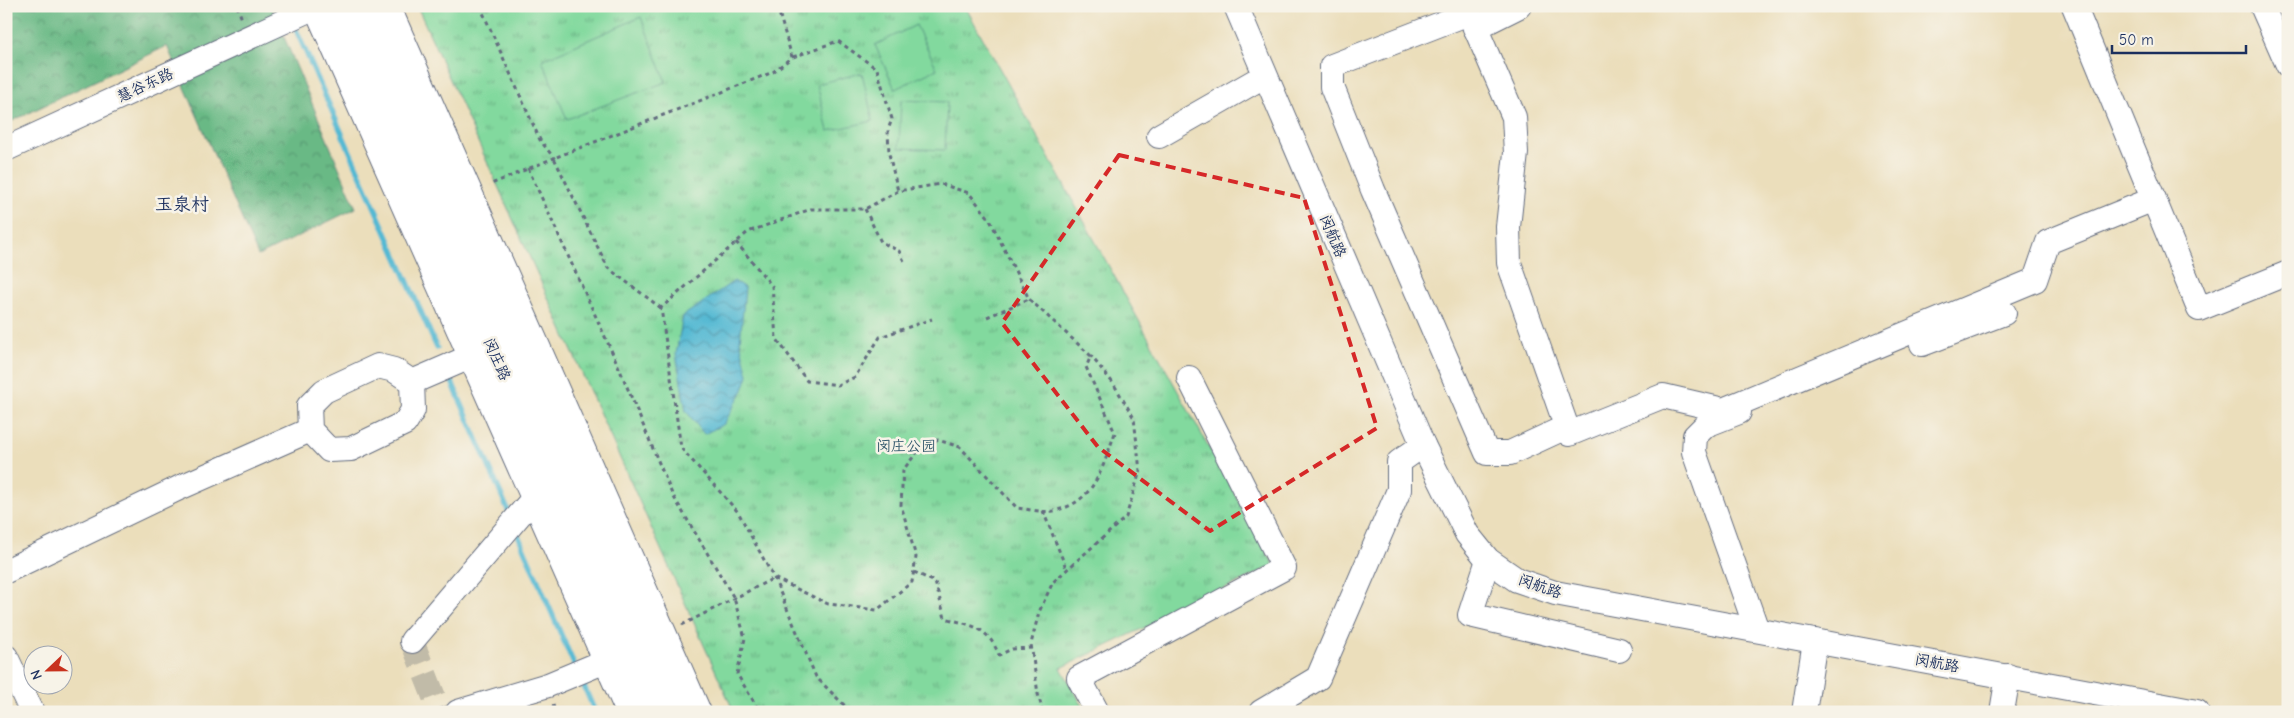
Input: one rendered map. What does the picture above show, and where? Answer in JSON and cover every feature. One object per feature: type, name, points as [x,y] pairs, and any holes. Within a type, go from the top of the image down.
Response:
[{"type":"main road","name":"闵庄路","points":[[338,6],[617,656],[655,712]]},
{"type":"main road","name":"闵庄路","points":[[367,6],[617,656],[676,712]]},
{"type":"street","name":"闵庄路","points":[[388,6],[470,193],[617,656],[628,712]]},
{"type":"street","name":"闵航路","points":[[1236,6],[1264,76],[1422,445],[1467,534],[1488,560],[1517,580],[1555,593],[2197,712]]},
{"type":"street","points":[[1519,6],[1470,16],[1332,66],[1332,88],[1373,190],[1487,453],[1510,453],[1566,427]]},
{"type":"street","points":[[2074,6],[2199,309],[2288,273]]},
{"type":"street","points":[[2262,6],[2288,65]]},
{"type":"street","name":"闵庄路","points":[[303,12],[470,357],[520,515],[617,656],[699,712]]},
{"type":"street","name":"慧谷东路","points":[[6,149],[303,12]]},
{"type":"street","points":[[1470,16],[1514,117],[1516,154],[1508,227],[1508,263],[1569,434],[1663,396],[1723,410],[2035,280],[2048,242],[2154,199]]},
{"type":"street","points":[[1160,136],[1264,76]]},
{"type":"street","points":[[1756,630],[1694,452],[1695,436],[1706,425],[2004,313]]},
{"type":"street","points":[[412,382],[470,357]]},
{"type":"street","points":[[378,366],[394,370],[412,382],[413,410],[406,423],[351,448],[329,450],[310,430],[309,406],[324,391],[378,366]]},
{"type":"street","points":[[1097,712],[1079,678],[1284,568],[1189,378]]},
{"type":"street","points":[[6,571],[180,488],[310,430]]},
{"type":"street","points":[[1262,712],[1318,678],[1398,490],[1399,462],[1422,445]]},
{"type":"street","points":[[412,641],[520,515]]},
{"type":"street","points":[[1488,560],[1470,615],[1619,650]]},
{"type":"street","points":[[1804,712],[1815,641]]},
{"type":"street","points":[[458,712],[548,685],[617,656]]},
{"type":"street","points":[[6,658],[32,712]]},
{"type":"street","points":[[2002,712],[2008,676]]},
{"type":"path","points":[[480,6],[540,140],[554,158],[608,268],[661,308],[682,448],[738,512],[774,578],[816,677],[850,712]]},
{"type":"path","points":[[778,6],[792,57]]},
{"type":"path","points":[[470,193],[528,168],[773,72],[792,57],[838,41],[877,69],[892,119],[888,130],[889,154],[898,191]]},
{"type":"path","points":[[528,168],[617,363],[672,494],[734,598],[745,638],[737,674],[760,712]]},
{"type":"path","points":[[661,308],[748,232],[811,209],[865,209],[898,191],[941,184],[969,193],[989,218],[1029,299],[1091,356],[1113,383],[1134,418],[1140,471],[1126,517],[1053,582],[1039,612],[1032,648],[1038,694],[1043,712]]},
{"type":"path","points":[[865,209],[881,242],[899,251],[905,263]]},
{"type":"path","points":[[736,242],[772,286],[776,338],[807,381],[838,385],[855,378],[880,337],[932,319]]},
{"type":"path","points":[[987,317],[1029,299]]},
{"type":"path","points":[[774,578],[828,604],[877,610],[912,582],[916,557],[901,505],[903,470],[922,446],[938,440],[960,447],[1017,508],[1052,511],[1077,502],[1097,483],[1115,433],[1086,367],[1091,356]]},
{"type":"path","points":[[1043,510],[1067,570]]},
{"type":"path","points":[[914,572],[935,582],[945,618],[978,628],[992,638],[999,655],[1012,650],[1032,648]]},
{"type":"path","points":[[617,656],[774,578]]},
{"type":"highlighted area","points":[[1119,155],[1304,198],[1377,428],[1210,531],[1098,447],[1002,323]]},
{"type":"green space","points":[[6,6],[271,6],[356,208],[258,256],[167,46],[6,124]]},
{"type":"green space","name":"闵庄公园","points":[[417,6],[965,6],[1274,565],[1061,668],[1086,712],[734,712]]},
{"type":"green space","points":[[641,17],[666,82],[567,119],[542,60]]},
{"type":"green space","points":[[916,25],[937,69],[895,89],[875,45]]},
{"type":"green space","points":[[862,73],[873,121],[828,131],[817,84]]},
{"type":"green space","points":[[901,100],[947,102],[945,150],[899,148]]},
{"type":"water","points":[[734,281],[745,288],[740,342],[748,375],[743,390],[724,424],[704,434],[686,411],[676,354],[683,316]]},
{"type":"waterway","points":[[293,23],[437,348]]},
{"type":"waterway","points":[[449,375],[511,517]]},
{"type":"waterway","points":[[515,528],[576,669]]},
{"type":"waterway","points":[[580,677],[595,712]]},
{"type":"tunnel","points":[[412,641],[440,712]]},
{"type":"district","name":"玉泉村","points":[[182,204]]}]
